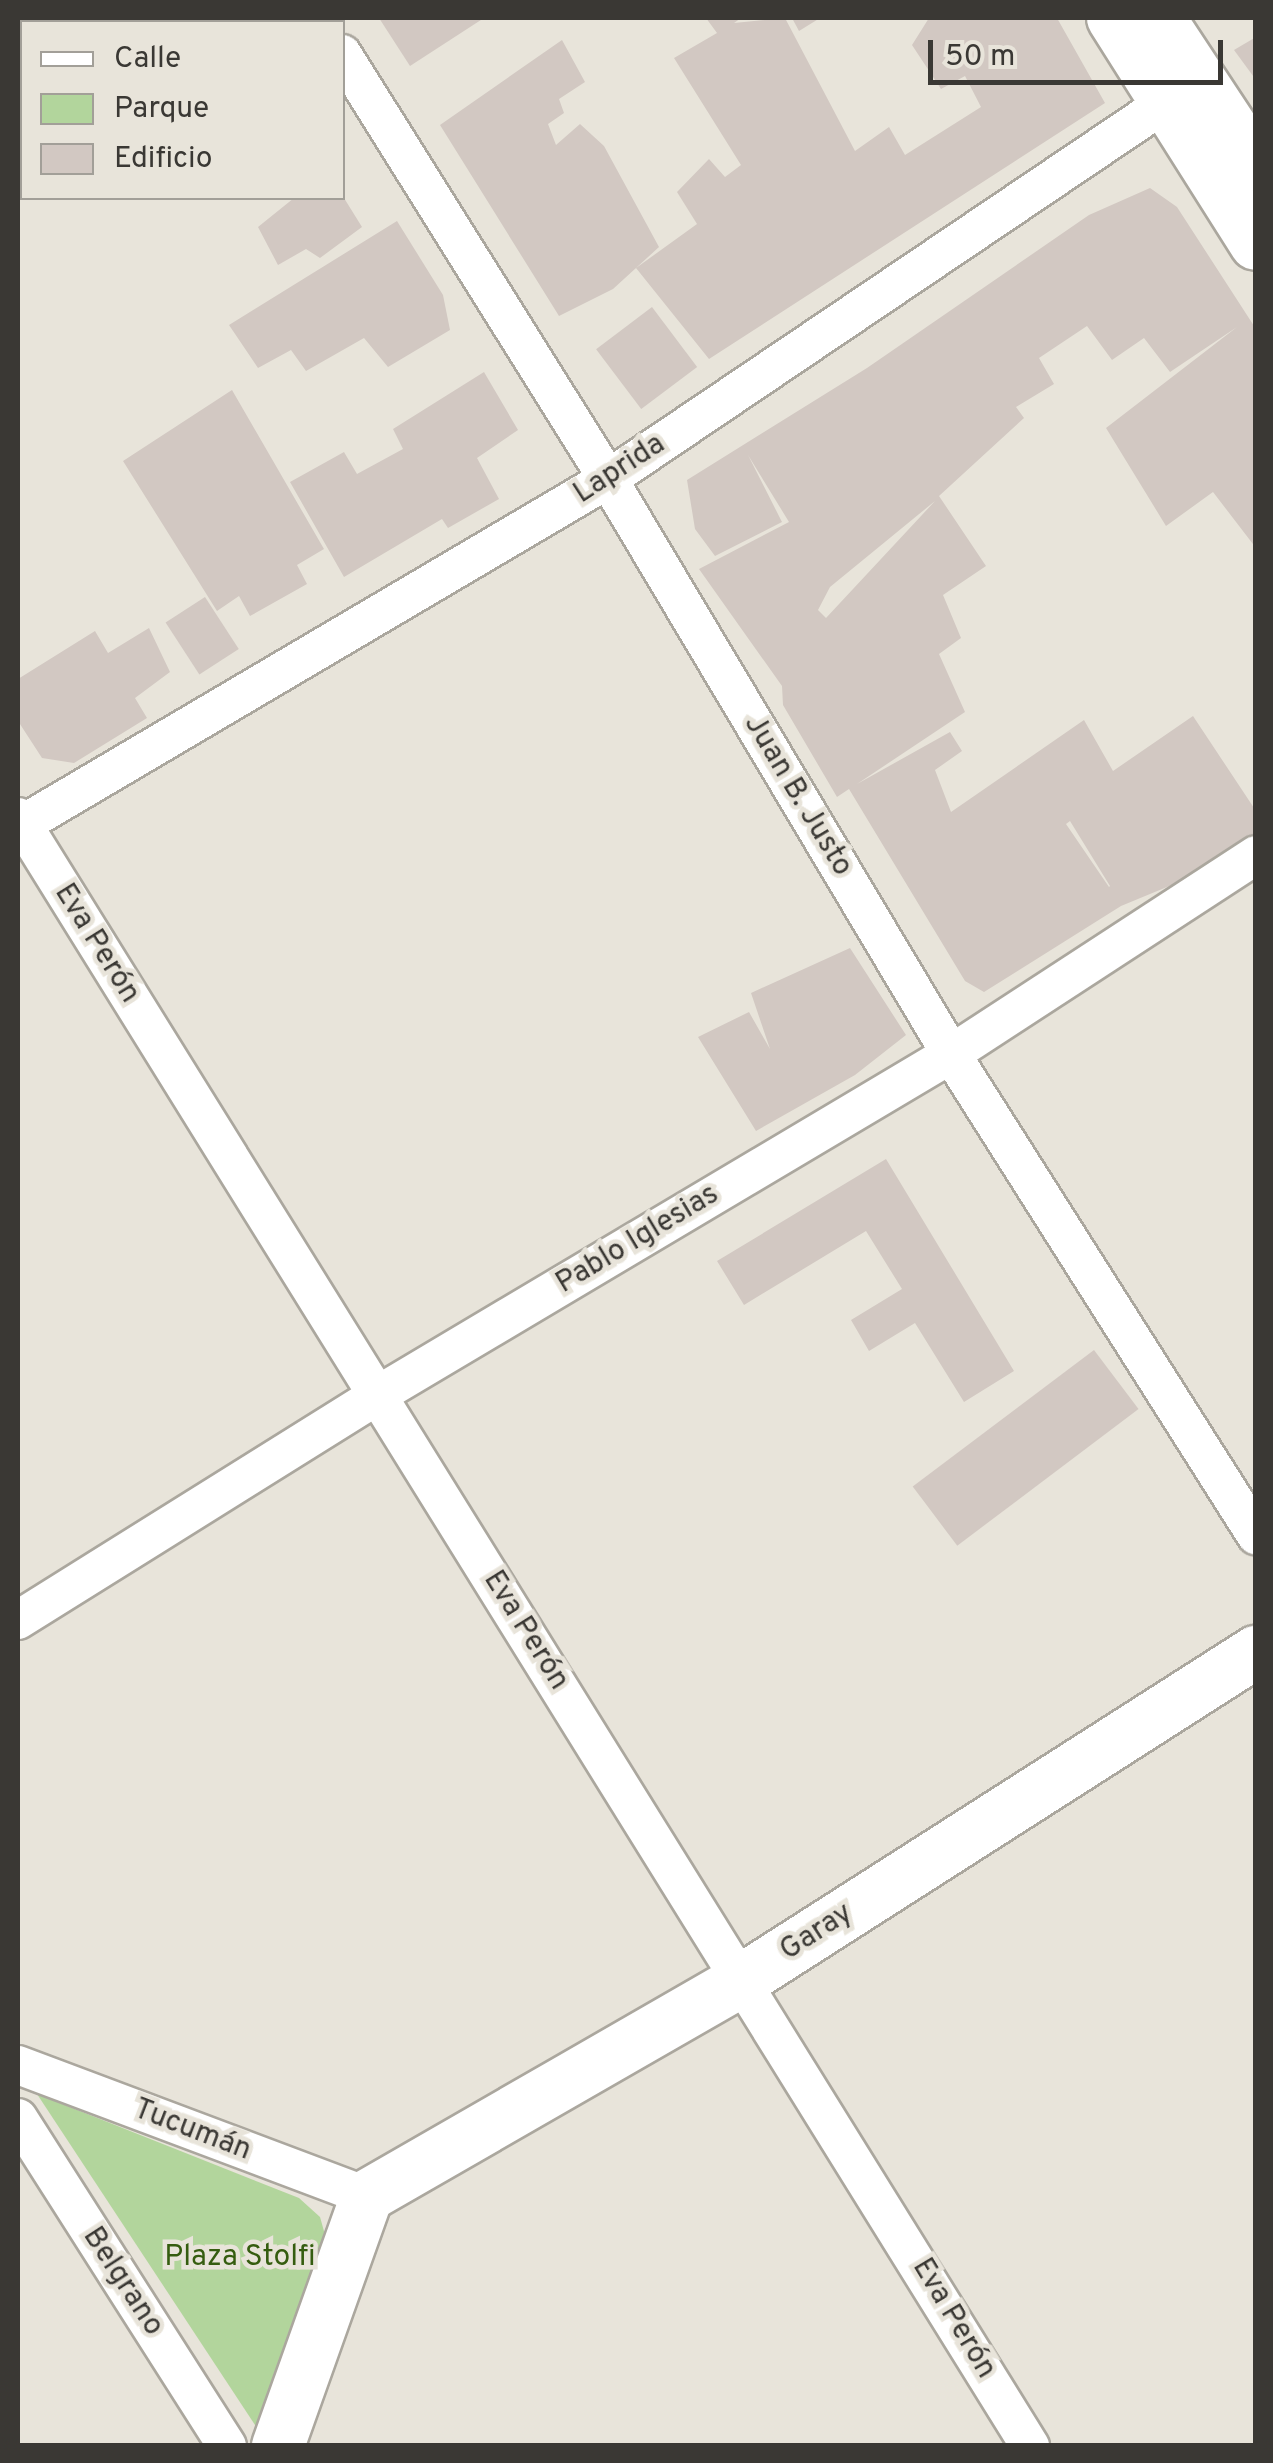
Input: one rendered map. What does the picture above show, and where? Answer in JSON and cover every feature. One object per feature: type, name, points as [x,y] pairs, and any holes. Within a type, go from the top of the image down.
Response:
[{"type":"street","points":[[1113,18],[1256,165]]},
{"type":"street","points":[[1159,18],[1184,90],[1256,244]]},
{"type":"street","name":"Juan B. Justo","points":[[345,59],[608,480],[951,1054],[1256,1535]]},
{"type":"street","name":"Laprida","points":[[19,823],[608,480],[1184,90]]},
{"type":"street","name":"Eva Perón","points":[[19,823],[744,1979],[1030,2446]]},
{"type":"street","name":"Pablo Iglesias","points":[[18,1620],[376,1396],[951,1054],[1256,855]]},
{"type":"street","name":"Garay","points":[[367,2196],[744,1979],[1256,1652]]},
{"type":"street","name":"Tucumán","points":[[18,2065],[367,2196]]},
{"type":"street","name":"Belgrano","points":[[18,2118],[227,2446]]},
{"type":"street","points":[[278,2446],[367,2196]]},
{"type":"green space","name":"Plaza Stolfi","points":[[37,2094],[299,2198],[320,2217],[329,2249],[259,2431]]},
{"type":"building","points":[[18,18],[267,20],[20,20],[18,96]]},
{"type":"building","points":[[379,18],[484,18],[410,66]]},
{"type":"building","points":[[706,18],[741,18],[734,23],[785,18],[855,151],[889,127],[905,155],[981,107],[965,76],[941,89],[912,45],[929,18],[1057,18],[1105,103],[709,359],[636,268],[697,224],[677,192],[709,159],[725,177],[741,165],[674,58],[717,33]]},
{"type":"building","points":[[792,18],[820,18],[799,31]]},
{"type":"building","points":[[1256,37],[1256,80],[1234,50]]},
{"type":"building","points":[[562,40],[585,82],[559,99],[564,113],[548,124],[556,145],[580,124],[604,146],[659,247],[613,289],[559,316],[440,125]]},
{"type":"building","points":[[1150,188],[1177,207],[1256,329],[1256,548],[1213,492],[1166,526],[1106,428],[1237,327],[1170,372],[1144,338],[1112,360],[1087,326],[1039,358],[1054,384],[1016,407],[1024,418],[939,496],[986,566],[943,595],[961,638],[939,654],[965,712],[857,784],[950,732],[962,751],[935,770],[951,812],[1084,720],[1113,771],[1193,716],[1256,811],[1256,833],[1179,882],[1121,906],[984,992],[965,981],[849,789],[837,797],[783,705],[782,686],[699,569],[789,522],[748,455],[782,522],[715,556],[695,529],[687,480],[867,368],[1089,215]],"holes":[[[935,501],[826,618],[818,610],[830,587]],[[1070,821],[1110,886],[1109,887],[1066,824]]]},
{"type":"building","points":[[292,200],[345,200],[362,227],[320,258],[306,249],[278,265],[258,227]]},
{"type":"building","points":[[397,221],[443,295],[450,330],[388,367],[364,338],[306,371],[291,350],[258,368],[229,325]]},
{"type":"building","points":[[652,307],[697,367],[641,409],[596,349]]},
{"type":"building","points":[[484,372],[518,430],[477,458],[499,499],[448,528],[442,519],[344,577],[290,482],[344,452],[357,474],[403,449],[393,429]]},
{"type":"building","points":[[232,390],[324,549],[297,565],[307,584],[250,616],[239,596],[217,611],[123,461]]},
{"type":"building","points":[[205,597],[239,649],[199,675],[166,623]]},
{"type":"building","points":[[149,628],[170,672],[135,698],[147,718],[74,763],[42,758],[18,721],[18,679],[95,631],[108,653]]},
{"type":"building","points":[[850,948],[906,1035],[855,1075],[756,1131],[698,1037],[749,1012],[770,1049],[751,993]]},
{"type":"building","points":[[886,1159],[1014,1371],[964,1402],[915,1323],[869,1351],[851,1320],[902,1289],[866,1231],[744,1305],[717,1261]]},
{"type":"building","points":[[1094,1350],[1139,1409],[957,1546],[913,1487]]}]
